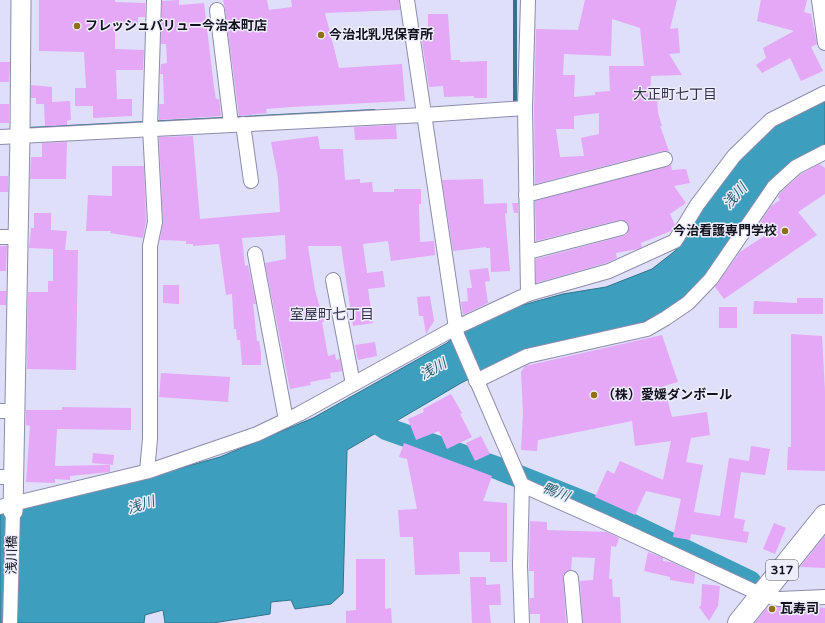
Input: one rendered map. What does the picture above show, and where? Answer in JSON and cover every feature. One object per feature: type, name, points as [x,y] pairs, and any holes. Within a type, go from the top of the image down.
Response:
[{"type":"highway","name":"317","points":[[738,623],[825,516]]},
{"type":"street","points":[[21,0],[20,135],[9,237],[7,411],[7,477],[9,507],[147,471],[257,434],[528,294],[609,271],[675,241],[697,205],[734,156],[772,120],[825,93]]},
{"type":"street","points":[[147,471],[150,439],[150,246],[155,222],[150,128],[154,0]]},
{"type":"street","points":[[407,0],[456,331],[522,486],[520,566],[522,623]]},
{"type":"street","points":[[528,0],[524,108],[528,294]]},
{"type":"street","points":[[818,0],[825,43]]},
{"type":"street","points":[[217,10],[237,124],[251,181]]},
{"type":"street","points":[[0,137],[150,128],[424,115],[524,108]]},
{"type":"street","points":[[475,378],[527,356],[647,329],[666,318],[688,303],[711,279],[774,186],[796,168],[825,152]]},
{"type":"street","points":[[526,195],[665,159]]},
{"type":"street","points":[[528,252],[621,228]]},
{"type":"street","points":[[255,254],[286,420]]},
{"type":"street","points":[[333,280],[353,384]]},
{"type":"street","points":[[522,486],[762,595],[779,598],[825,597]]},
{"type":"street","name":"浅川橋","points":[[9,507],[10,623]]},
{"type":"street","points":[[571,578],[575,623]]},
{"type":"water","name":"浅川","points":[[825,98],[825,148],[787,168],[710,274],[669,309],[633,327],[529,349],[461,383],[347,450],[343,593],[331,604],[295,609],[291,600],[271,602],[270,614],[213,623],[165,623],[163,610],[145,615],[144,623],[0,623],[0,513],[120,485],[220,457],[313,418],[447,343],[467,326],[519,306],[563,294],[606,287],[652,269],[675,251],[705,204],[732,168],[765,134],[796,112]]},
{"type":"building","name":"フレッシュバリュー今治本町店","points":[[39,0],[115,0],[115,2],[145,3],[145,17],[138,17],[138,25],[115,25],[115,49],[144,50],[143,70],[116,70],[117,99],[132,99],[132,116],[93,118],[93,106],[75,106],[75,88],[86,88],[84,52],[39,51]]},
{"type":"building","points":[[179,0],[179,5],[204,3],[214,87],[216,99],[219,99],[221,116],[159,120],[159,104],[164,104],[163,74],[160,74],[161,64],[167,63],[166,44],[161,44],[162,1]]},
{"type":"building","points":[[223,0],[267,0],[269,10],[292,7],[291,0],[399,0],[400,10],[325,13],[339,68],[402,64],[405,101],[266,109],[267,113],[239,116]]},
{"type":"building","points":[[585,0],[677,0],[670,29],[678,28],[680,53],[669,54],[682,75],[651,76],[650,97],[657,96],[658,113],[662,126],[660,126],[669,151],[663,151],[535,184],[534,108],[536,29],[578,30]],"holes":[[[612,19],[640,28],[644,66],[609,66],[610,91],[595,92],[595,95],[574,97],[575,75],[563,75],[564,54],[611,56]],[[599,113],[599,134],[581,138],[584,156],[560,157],[556,129],[574,129],[574,116]]]},
{"type":"building","points":[[761,0],[807,0],[804,12],[811,14],[817,44],[811,47],[823,71],[801,81],[790,58],[762,73],[756,65],[766,58],[763,48],[794,31],[757,21]]},
{"type":"building","points":[[428,14],[448,14],[451,60],[460,60],[460,62],[487,61],[487,98],[474,98],[474,96],[444,97],[443,86],[429,87],[420,28],[428,27]]},
{"type":"building","points":[[0,62],[10,62],[9,82],[0,82]]},
{"type":"building","points":[[31,85],[52,87],[52,102],[70,101],[71,120],[67,121],[67,125],[45,126],[44,104],[36,104],[36,98],[31,98]]},
{"type":"building","points":[[0,104],[9,104],[9,123],[0,123]]},
{"type":"building","points":[[396,125],[397,139],[355,140],[354,127]]},
{"type":"building","points":[[193,136],[200,219],[280,212],[278,178],[271,142],[318,136],[320,149],[343,149],[345,180],[360,179],[360,183],[372,182],[373,192],[394,192],[394,189],[421,189],[421,204],[419,204],[420,242],[434,241],[435,255],[391,261],[388,241],[363,244],[367,273],[383,271],[385,287],[368,289],[373,323],[353,326],[341,246],[308,246],[315,290],[324,322],[322,322],[328,356],[335,354],[336,360],[340,359],[342,371],[330,373],[331,378],[310,382],[311,385],[290,389],[265,263],[286,259],[285,235],[242,238],[245,266],[248,265],[256,304],[253,304],[257,341],[259,341],[261,353],[261,365],[242,365],[240,340],[237,340],[236,329],[234,329],[232,294],[226,295],[219,244],[193,246],[193,244],[186,244],[186,241],[160,240],[163,222],[159,137]]},
{"type":"building","points":[[67,142],[66,179],[30,179],[31,157],[42,157],[42,143]]},
{"type":"building","points":[[819,164],[825,168],[825,194],[798,212],[817,235],[724,299],[715,287],[740,252],[766,235],[759,224],[771,206],[780,200],[778,197],[780,193],[801,174]]},
{"type":"building","points":[[671,165],[672,170],[686,169],[690,183],[674,186],[686,203],[670,214],[675,225],[671,231],[641,243],[642,247],[638,249],[616,253],[617,258],[606,263],[536,283],[536,259],[623,236],[627,234],[629,226],[627,222],[619,220],[536,241],[535,201]]},
{"type":"building","points":[[112,166],[144,166],[146,221],[143,238],[110,233],[111,231],[86,231],[88,195],[112,196]]},
{"type":"building","points":[[0,176],[8,176],[8,192],[0,192]]},
{"type":"building","points":[[483,179],[484,204],[507,203],[507,213],[505,214],[510,271],[491,272],[490,248],[486,247],[453,251],[442,180]]},
{"type":"building","points":[[512,203],[518,203],[518,213],[514,213]]},
{"type":"building","points":[[34,213],[51,213],[51,230],[67,231],[65,250],[78,250],[76,370],[27,369],[28,292],[48,292],[48,281],[53,281],[53,249],[29,248],[31,228],[34,228]]},
{"type":"building","points":[[0,246],[7,246],[6,271],[0,271]]},
{"type":"building","points":[[488,268],[490,281],[485,282],[488,303],[463,315],[461,302],[468,301],[467,288],[472,288],[469,270]]},
{"type":"building","points":[[163,285],[179,285],[179,304],[163,303]]},
{"type":"building","points":[[0,291],[6,291],[6,305],[0,305]]},
{"type":"building","points":[[430,296],[434,321],[426,334],[423,316],[419,316],[417,297]]},
{"type":"building","points":[[797,298],[823,298],[823,314],[753,314],[754,301],[797,303]]},
{"type":"building","points":[[719,307],[737,307],[737,328],[719,328]]},
{"type":"building","points":[[791,334],[822,336],[825,391],[825,471],[787,470],[788,447],[791,447]]},
{"type":"building","points":[[662,335],[678,382],[664,386],[672,417],[707,412],[710,435],[691,438],[686,462],[703,465],[694,512],[720,516],[729,458],[749,461],[751,446],[770,449],[765,475],[741,472],[734,518],[745,520],[743,531],[749,532],[747,543],[691,534],[690,540],[673,537],[681,499],[646,491],[635,515],[595,497],[607,470],[614,474],[620,461],[663,480],[671,441],[635,446],[632,421],[538,440],[537,451],[521,450],[523,413],[521,372],[525,366]]},
{"type":"building","points":[[375,342],[377,356],[358,360],[355,345]]},
{"type":"building","points":[[161,373],[230,377],[228,402],[159,397]]},
{"type":"building","points":[[451,394],[462,413],[460,414],[472,437],[447,449],[439,431],[416,440],[408,419],[424,412],[423,409]]},
{"type":"building","points":[[62,407],[131,408],[131,430],[57,429],[55,466],[110,465],[110,472],[70,476],[70,480],[55,479],[55,483],[26,482],[30,426],[26,425],[26,410],[62,410]]},
{"type":"building","points":[[481,436],[490,454],[475,461],[466,443]]},
{"type":"building","points":[[404,443],[492,476],[483,501],[507,503],[507,562],[490,562],[490,552],[459,552],[460,574],[415,575],[413,537],[400,537],[398,510],[417,509],[407,459],[399,457]]},
{"type":"building","points":[[93,453],[114,455],[113,465],[92,463]]},
{"type":"building","points":[[530,521],[547,522],[547,530],[607,532],[619,538],[616,547],[611,546],[609,579],[612,579],[613,597],[620,597],[621,623],[583,623],[580,581],[593,580],[595,558],[572,557],[571,570],[566,571],[563,575],[566,623],[540,623],[540,614],[530,614],[530,598],[534,598],[534,571],[529,571]]},
{"type":"building","points":[[774,523],[786,528],[775,554],[763,549]]},
{"type":"building","points":[[825,536],[825,568],[800,567]]},
{"type":"building","points":[[648,552],[663,558],[663,561],[671,562],[695,573],[694,584],[670,580],[670,577],[644,571]]},
{"type":"building","points":[[356,559],[385,559],[385,609],[391,608],[392,623],[346,623],[346,611],[356,610]]},
{"type":"building","points":[[470,577],[486,577],[486,585],[500,584],[501,605],[489,605],[491,623],[472,623]]},
{"type":"building","points":[[702,584],[720,586],[718,606],[709,621],[699,607],[701,605]]},
{"type":"building","points":[[769,605],[779,607],[811,606],[825,608],[825,623],[755,623]]},
{"type":"waterway","points":[[513,104],[515,104],[515,0]]},
{"type":"waterway","points":[[28,129],[374,111]]},
{"type":"waterway","name":"鴨川","points":[[359,410],[387,429],[500,469],[590,505],[750,582]]},
{"type":"place","name":"フレッシュバリュー今治本町店","points":[[77,26]]},
{"type":"place","name":"今治北乳児保育所","points":[[321,35]]},
{"type":"place","name":"今治看護専門学校","points":[[785,231]]},
{"type":"place","name":"（株）愛媛ダンボール","points":[[594,395]]},
{"type":"place","name":"瓦寿司","points":[[772,609]]},
{"type":"district","name":"大正町七丁目","points":[[675,94]]},
{"type":"district","name":"室屋町七丁目","points":[[332,314]]}]
